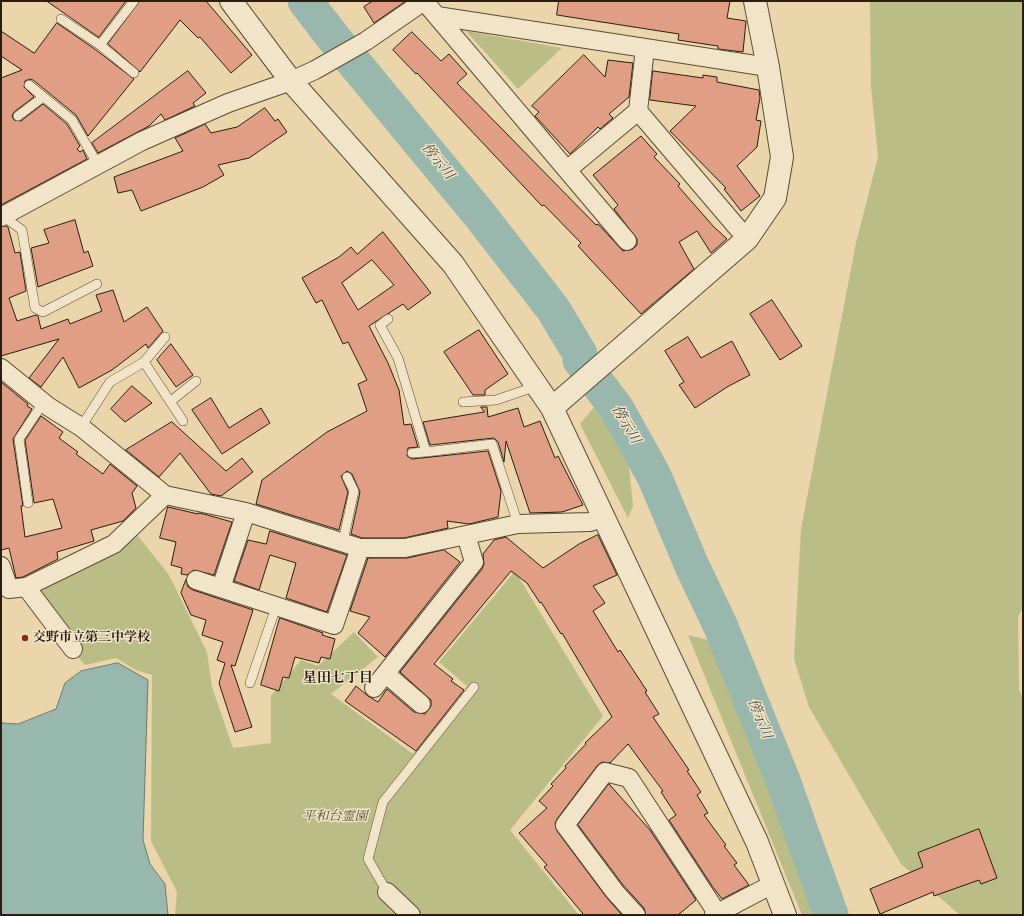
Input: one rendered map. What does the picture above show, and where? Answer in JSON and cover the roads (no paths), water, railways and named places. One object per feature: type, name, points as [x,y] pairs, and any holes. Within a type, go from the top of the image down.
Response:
[{"type":"street","points":[[231,1],[291,81],[453,264],[552,408],[757,842],[785,915]]},
{"type":"street","points":[[2,217],[142,141],[228,103],[291,81],[316,70],[366,41],[424,1],[627,241]]},
{"type":"street","points":[[552,408],[747,239],[775,198],[782,157],[768,67],[755,1]]},
{"type":"street","points":[[437,16],[768,67]]},
{"type":"street","points":[[567,170],[638,111],[645,48]]},
{"type":"street","points":[[638,111],[747,239]]},
{"type":"street","points":[[1,368],[43,403],[81,427],[165,495],[246,512],[342,541],[360,548],[405,548],[518,524],[590,522],[604,517]]},
{"type":"street","points":[[1,566],[9,589],[26,587],[114,544],[165,495]]},
{"type":"street","points":[[221,588],[246,512]]},
{"type":"street","points":[[374,688],[386,674],[403,637],[474,562],[466,535]]},
{"type":"street","points":[[196,580],[334,625],[360,548]]},
{"type":"street","points":[[26,587],[73,649]]},
{"type":"street","points":[[386,674],[422,704]]},
{"type":"street","points":[[636,915],[615,892],[565,825],[606,772],[629,778],[716,914],[773,884]]},
{"type":"street","points":[[387,892],[411,915]]},
{"type":"lane","points":[[100,45],[134,1]]},
{"type":"lane","points":[[61,19],[100,45],[134,73]]},
{"type":"lane","points":[[29,85],[72,120],[98,165]]},
{"type":"lane","points":[[18,116],[43,97]]},
{"type":"lane","points":[[2,217],[22,230],[35,308],[44,312],[97,284]]},
{"type":"lane","points":[[388,319],[380,326],[398,358],[426,452]]},
{"type":"lane","points":[[81,427],[110,382],[144,362],[165,337]]},
{"type":"lane","points":[[144,362],[184,421]]},
{"type":"lane","points":[[171,401],[196,381]]},
{"type":"lane","points":[[463,402],[496,400],[538,386]]},
{"type":"lane","points":[[28,503],[19,439],[43,403]]},
{"type":"lane","points":[[412,453],[492,444],[518,524]]},
{"type":"lane","points":[[342,541],[354,491],[347,476]]},
{"type":"lane","points":[[250,683],[276,607]]},
{"type":"lane","points":[[387,892],[368,859],[383,802],[474,687]]},
{"type":"water","points":[[118,663],[148,680],[143,840],[150,864],[165,884],[168,915],[1,915],[1,723],[18,724],[56,709],[65,683],[81,671]]},
{"type":"waterway","name":"傍示川","points":[[305,1],[332,36],[479,214],[553,309],[580,354],[580,360],[617,409],[654,476],[692,566],[721,627],[782,778],[831,915]]},
{"type":"place","name":"交野市立第三中学校","points":[[25,638]]},
{"type":"district","name":"星田七丁目","points":[[338,679]]},
{"type":"park label","name":"平和台霊園","points":[[335,817]]}]
